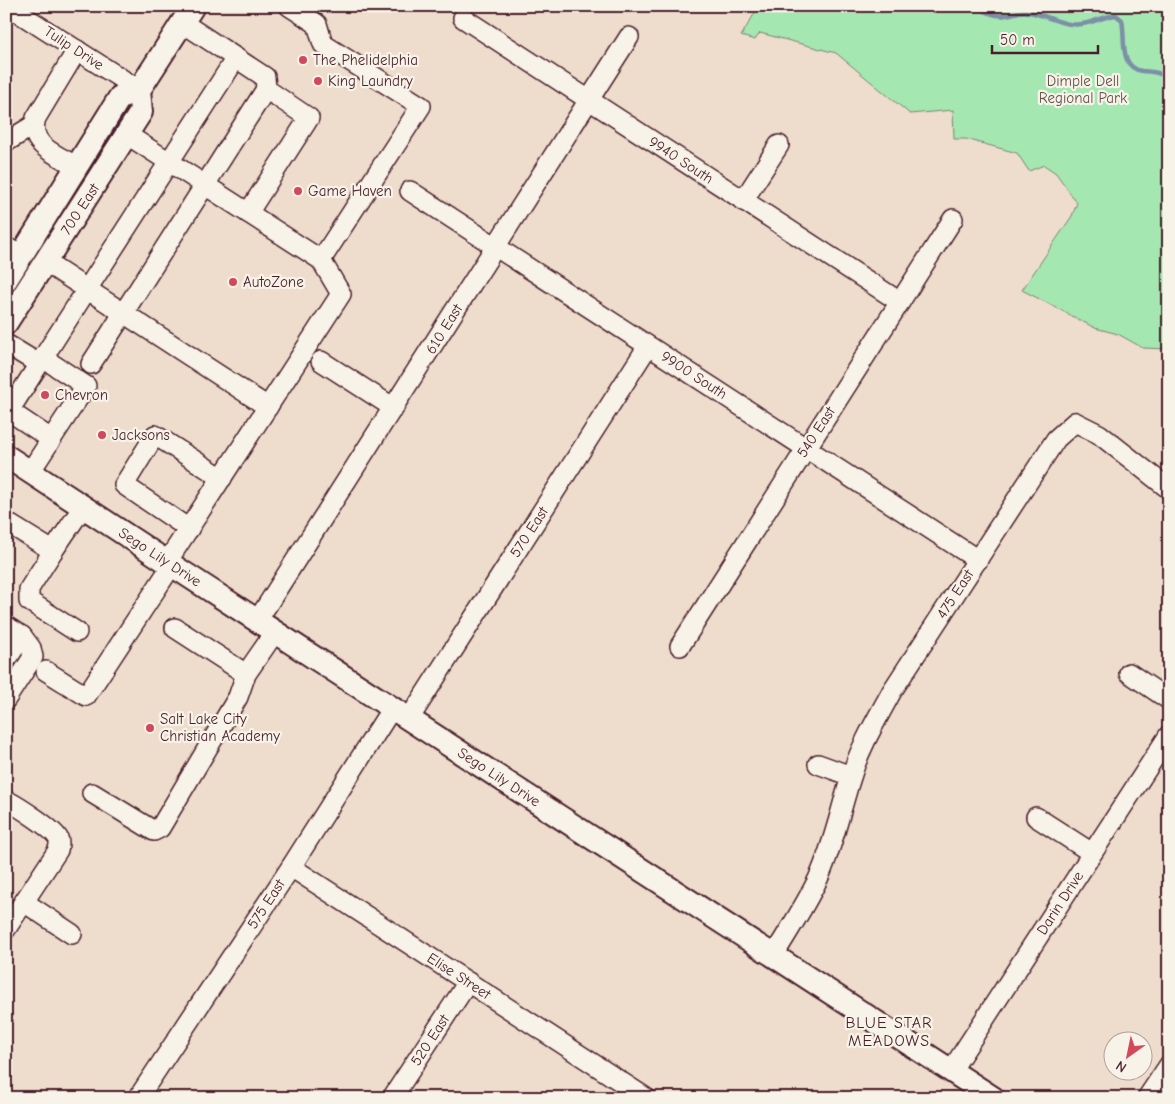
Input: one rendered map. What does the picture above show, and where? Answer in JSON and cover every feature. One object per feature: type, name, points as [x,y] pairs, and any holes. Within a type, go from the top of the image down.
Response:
[{"type":"main road","points":[[140,90],[188,14]]},
{"type":"main road","name":"700 East","points":[[6,280],[14,252],[76,166],[120,97],[140,90],[141,112],[6,323]]},
{"type":"main road","name":"Sego Lily Drive","points":[[6,456],[993,1098]]},
{"type":"street","points":[[289,6],[317,24],[323,44],[421,106],[321,260]]},
{"type":"street","name":"Tulip Drive","points":[[8,7],[140,90]]},
{"type":"street","points":[[91,364],[266,89],[265,77],[236,58],[188,14]]},
{"type":"street","name":"9940 South","points":[[462,18],[900,302]]},
{"type":"street","name":"610 East","points":[[92,793],[154,831],[160,828],[238,697],[266,626],[394,408],[629,37]]},
{"type":"street","points":[[76,166],[42,147],[36,138],[34,125],[36,118],[77,50]]},
{"type":"street","points":[[51,439],[9,411],[236,58]]},
{"type":"street","points":[[248,213],[309,118],[266,89]]},
{"type":"street","points":[[6,142],[34,125]]},
{"type":"street","points":[[46,671],[86,696],[189,529],[341,294],[321,260],[126,134]]},
{"type":"street","points":[[743,201],[779,145]]},
{"type":"street","name":"9900 South","points":[[410,191],[978,560]]},
{"type":"street","name":"540 East","points":[[680,646],[953,219]]},
{"type":"street","points":[[45,262],[268,406]]},
{"type":"street","points":[[6,344],[86,386],[30,472]]},
{"type":"street","name":"570 East","points":[[401,714],[648,346]]},
{"type":"street","points":[[321,361],[394,408]]},
{"type":"street","name":"475 East","points":[[774,955],[818,879],[832,844],[851,776],[863,746],[892,691],[1056,439],[1075,422],[1099,434],[1169,490]]},
{"type":"street","points":[[189,529],[124,485],[155,435],[222,478]]},
{"type":"street","points":[[77,632],[29,601],[29,589],[83,507]]},
{"type":"street","points":[[6,522],[53,551]]},
{"type":"street","points":[[6,626],[22,636],[32,648],[33,657],[6,699]]},
{"type":"street","points":[[175,628],[246,674]]},
{"type":"street","points":[[9,656],[22,636]]},
{"type":"street","points":[[1128,673],[1169,700]]},
{"type":"street","name":"575 East","points":[[138,1098],[291,867],[401,714]]},
{"type":"street","name":"Darin Drive","points":[[951,1071],[1169,735]]},
{"type":"street","points":[[818,764],[851,776]]},
{"type":"street","points":[[6,800],[51,830],[60,844],[58,850],[6,929]]},
{"type":"street","points":[[1036,816],[1092,853]]},
{"type":"street","name":"Elise Street","points":[[291,867],[468,982],[624,1092],[646,1098]]},
{"type":"street","points":[[24,902],[72,934]]},
{"type":"street","name":"520 East","points":[[392,1098],[468,982]]},
{"type":"street","points":[[1148,1098],[1169,1065]]},
{"type":"green space","name":"Dimple Dell Regional Park","points":[[759,6],[1169,6],[1169,349],[1143,348],[1118,334],[1095,328],[1022,290],[1072,216],[1077,203],[1056,173],[1044,165],[1029,171],[1017,153],[966,139],[954,139],[953,110],[910,114],[836,53],[760,33],[755,40],[741,36]]},
{"type":"waterway","points":[[977,6],[995,15],[1009,15],[1020,12],[1036,13],[1068,24],[1086,23],[1116,15],[1122,20],[1124,51],[1129,64],[1142,71],[1159,73],[1169,78]]},
{"type":"place","name":"The Phelidelphia","points":[[303,60]]},
{"type":"place","name":"King Laundry","points":[[318,81]]},
{"type":"place","name":"Game Haven","points":[[298,191]]},
{"type":"place","name":"AutoZone","points":[[233,282]]},
{"type":"place","name":"Chevron","points":[[45,395]]},
{"type":"place","name":"Jacksons","points":[[102,435]]},
{"type":"place","name":"Salt Lake City Christian Academy","points":[[150,728]]},
{"type":"district","name":"BLUE STAR MEADOWS","points":[[889,1032]]}]
